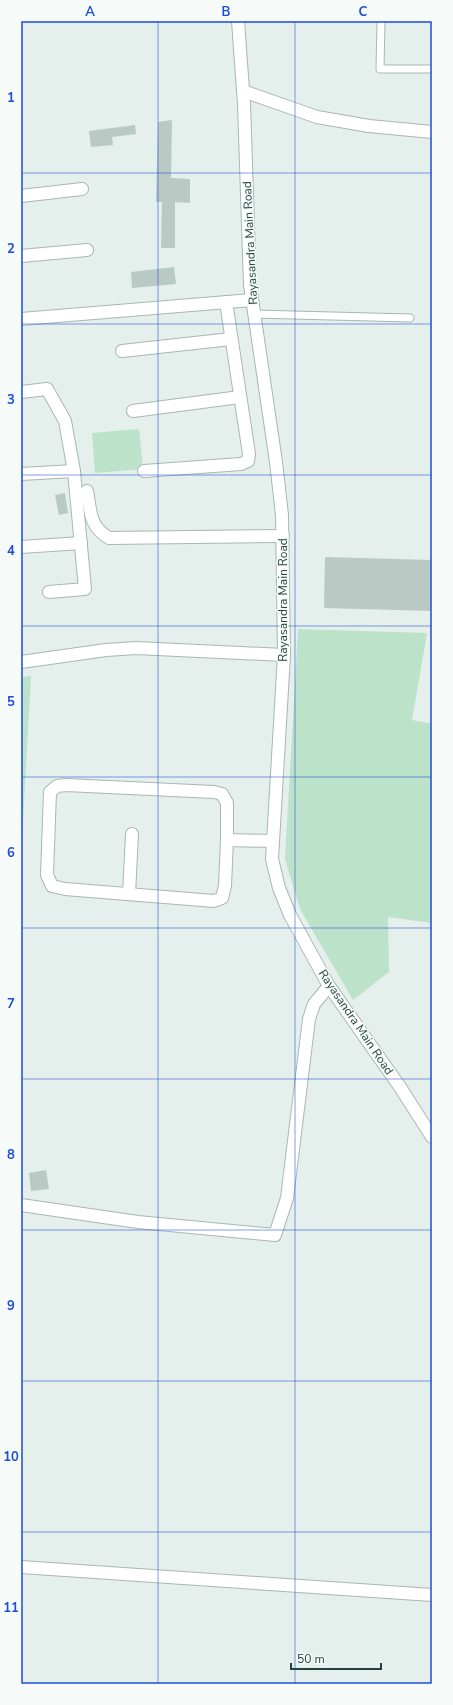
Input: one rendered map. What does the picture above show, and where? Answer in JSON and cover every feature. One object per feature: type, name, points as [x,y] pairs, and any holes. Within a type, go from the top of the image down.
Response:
[{"type":"street","name":"Rayasandra Main Road","points":[[238,21],[243,91],[252,300],[276,462],[283,536],[284,655],[272,859],[279,888],[290,915],[329,986],[400,1087],[432,1137]]},
{"type":"street","points":[[243,91],[317,117],[369,126],[432,132]]},
{"type":"street","points":[[21,196],[82,189]]},
{"type":"street","points":[[21,256],[87,250]]},
{"type":"street","points":[[21,319],[252,300]]},
{"type":"street","points":[[144,471],[241,464],[248,461],[249,454],[226,302]]},
{"type":"street","points":[[122,351],[232,339]]},
{"type":"street","points":[[21,392],[47,389],[65,421],[74,471],[85,589],[49,592]]},
{"type":"street","points":[[133,411],[240,397]]},
{"type":"street","points":[[21,474],[74,471]]},
{"type":"street","points":[[88,491],[92,519],[96,528],[109,538],[283,536]]},
{"type":"street","points":[[21,547],[81,543]]},
{"type":"street","points":[[21,662],[106,650],[136,648],[284,655]]},
{"type":"street","points":[[57,786],[214,792],[222,794],[227,803],[227,840],[226,886],[222,898],[214,901],[65,889],[52,886],[47,875],[50,792],[57,786]]},
{"type":"street","points":[[129,894],[132,834]]},
{"type":"street","points":[[227,840],[273,841]]},
{"type":"street","points":[[21,1205],[138,1222],[276,1235],[287,1198],[309,1019],[314,1004],[329,986]]},
{"type":"street","points":[[21,1567],[432,1595]]},
{"type":"lane","points":[[381,21],[380,69],[432,69]]},
{"type":"lane","points":[[254,314],[410,318]]},
{"type":"green space","points":[[139,429],[143,469],[95,473],[92,433]]},
{"type":"green space","points":[[298,629],[427,633],[412,720],[432,724],[432,923],[388,917],[389,972],[353,1000],[300,909],[285,859]]},
{"type":"green space","points":[[31,676],[21,857],[21,677]]},
{"type":"building","points":[[172,120],[171,178],[190,179],[190,203],[175,202],[175,248],[161,248],[162,202],[156,202],[158,122]]},
{"type":"building","points":[[135,125],[136,134],[112,137],[113,145],[91,147],[89,131]]},
{"type":"building","points":[[174,267],[176,284],[132,288],[131,272]]},
{"type":"building","points":[[65,493],[68,513],[59,515],[55,495]]},
{"type":"building","points":[[325,557],[432,560],[431,611],[324,608]]},
{"type":"building","points":[[46,1170],[49,1189],[31,1191],[29,1173]]}]
